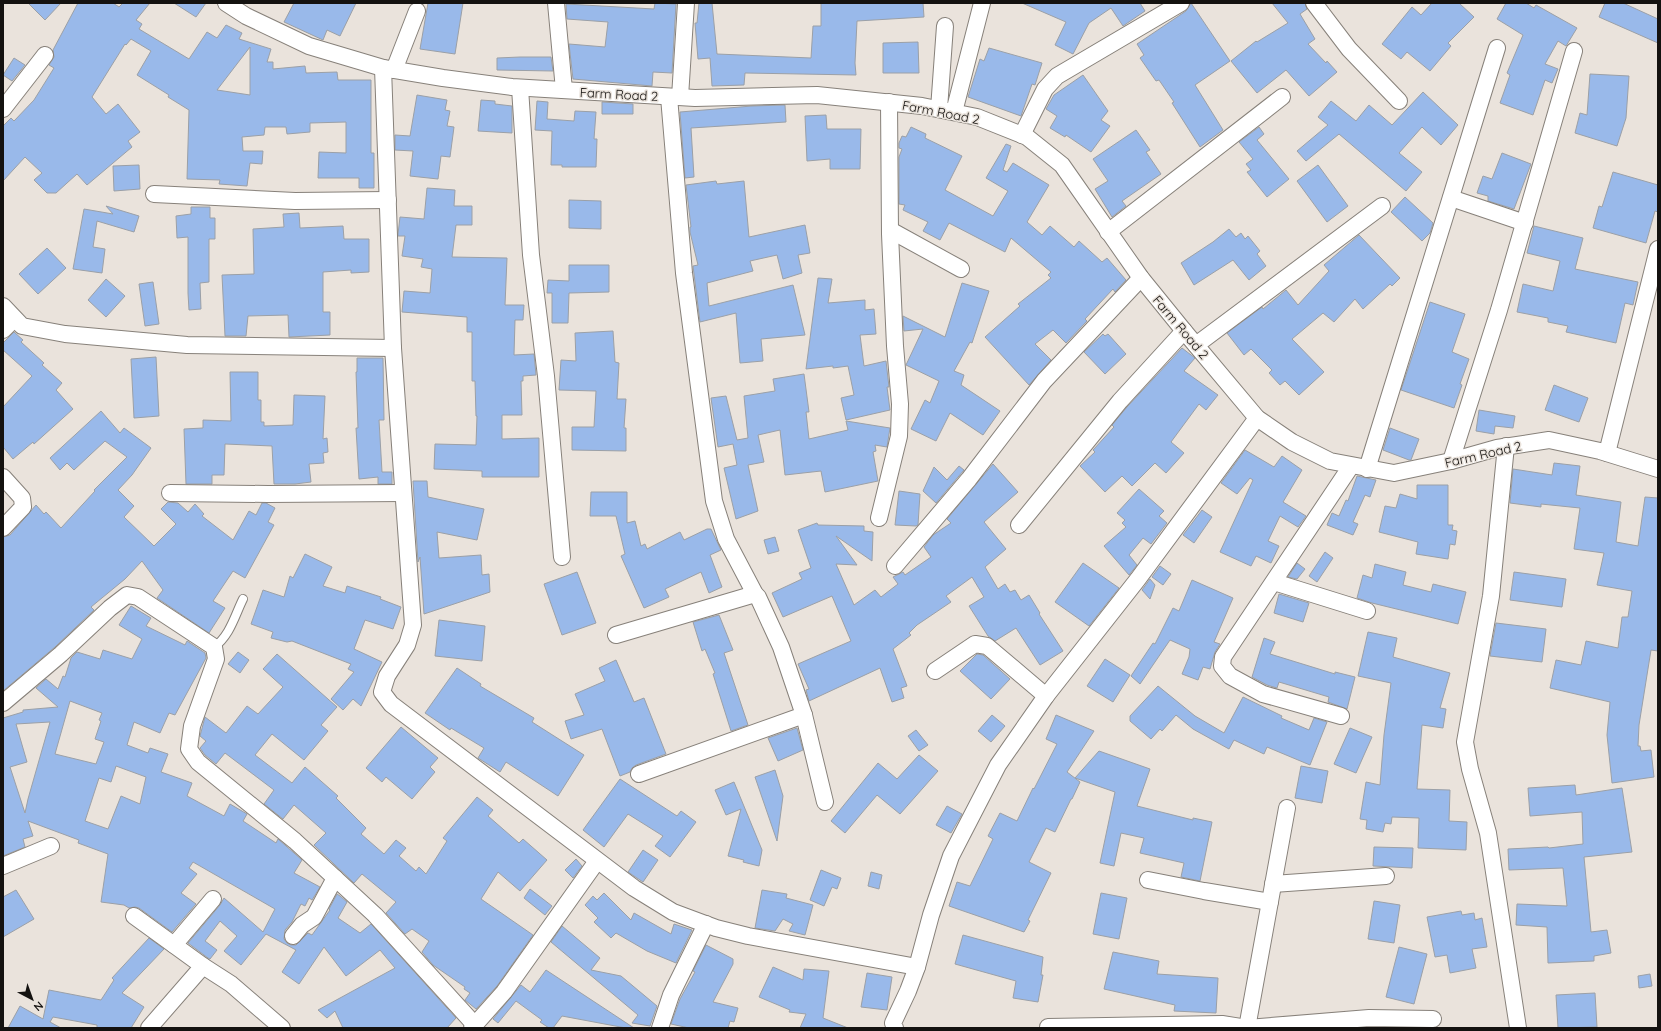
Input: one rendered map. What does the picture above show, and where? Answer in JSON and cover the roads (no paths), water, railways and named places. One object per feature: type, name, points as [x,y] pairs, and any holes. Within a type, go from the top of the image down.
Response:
[{"type":"street","name":"Farm Road 2","points":[[226,3],[246,16],[309,46],[389,69],[443,78],[520,88],[675,97],[817,95],[889,102],[977,117],[1027,137],[1062,165],[1141,278],[1184,331],[1257,418],[1292,442],[1330,461],[1394,473],[1451,462],[1506,446],[1549,440],[1607,453],[1658,469]]},
{"type":"street","points":[[556,3],[564,90]]},
{"type":"street","points":[[686,3],[675,97],[684,273],[714,500],[726,539],[758,597],[781,647],[804,715],[825,802]]},
{"type":"street","points":[[947,111],[982,3]]},
{"type":"street","points":[[1022,135],[1045,89],[1057,76],[1181,3]]},
{"type":"street","points":[[1314,3],[1349,50],[1399,101]]},
{"type":"street","points":[[417,11],[389,69],[388,200],[393,348],[413,625],[407,645],[387,676],[382,692],[391,704],[597,861],[634,888],[673,912],[706,924],[748,936],[917,967]]},
{"type":"street","points":[[945,26],[947,111]]},
{"type":"street","points":[[1367,469],[1498,48]]},
{"type":"street","points":[[1451,462],[1499,310],[1574,51]]},
{"type":"street","points":[[3,109],[45,55]]},
{"type":"street","points":[[520,88],[531,255],[546,376],[562,557]]},
{"type":"street","points":[[1108,232],[1282,97]]},
{"type":"street","points":[[879,518],[899,436],[900,404],[894,346],[890,230],[889,102]]},
{"type":"street","points":[[154,194],[295,201],[388,200]]},
{"type":"street","points":[[1451,198],[1525,223]]},
{"type":"street","points":[[1196,345],[1382,206]]},
{"type":"street","points":[[890,230],[961,269]]},
{"type":"street","points":[[1607,453],[1658,249]]},
{"type":"street","points":[[895,566],[968,479],[1044,381],[1141,278]]},
{"type":"street","points":[[3,306],[22,326],[65,334],[187,345],[393,348]]},
{"type":"street","points":[[3,330],[14,319]]},
{"type":"street","points":[[1019,525],[1120,401],[1184,331]]},
{"type":"street","points":[[895,1028],[894,1023],[917,967],[931,915],[951,856],[998,765],[1046,696],[1138,579],[1257,418]]},
{"type":"street","points":[[1506,446],[1491,596],[1466,742],[1470,769],[1488,833],[1518,1028]]},
{"type":"street","points":[[1341,716],[1263,694],[1230,676],[1222,666],[1223,658],[1351,466]]},
{"type":"street","points":[[3,477],[22,498],[23,507],[3,528]]},
{"type":"street","points":[[170,493],[403,493]]},
{"type":"street","points":[[1274,582],[1367,611]]},
{"type":"street","points":[[616,635],[755,594]]},
{"type":"street","points":[[3,703],[61,654],[110,608],[127,595],[138,597],[214,647],[216,659],[192,726],[189,749],[198,762],[295,841],[375,915],[474,1027],[504,992],[597,861]]},
{"type":"street","points":[[935,671],[975,644],[987,646],[1046,696]]},
{"type":"street","points":[[639,774],[804,715]]},
{"type":"street","points":[[1247,1028],[1287,808]]},
{"type":"street","points":[[3,866],[51,846]]},
{"type":"street","points":[[1273,884],[1386,876]]},
{"type":"street","points":[[293,936],[302,925],[314,916],[335,878]]},
{"type":"street","points":[[1148,880],[1204,892],[1270,902]]},
{"type":"street","points":[[174,945],[213,899]]},
{"type":"street","points":[[134,916],[203,966],[231,984],[282,1028]]},
{"type":"street","points":[[660,1028],[671,995],[706,924]]},
{"type":"street","points":[[149,1028],[203,966]]},
{"type":"street","points":[[1048,1027],[1222,1024],[1247,1028],[1369,1018],[1433,1019]]},
{"type":"lane","points":[[214,647],[227,635],[243,599]]}]
